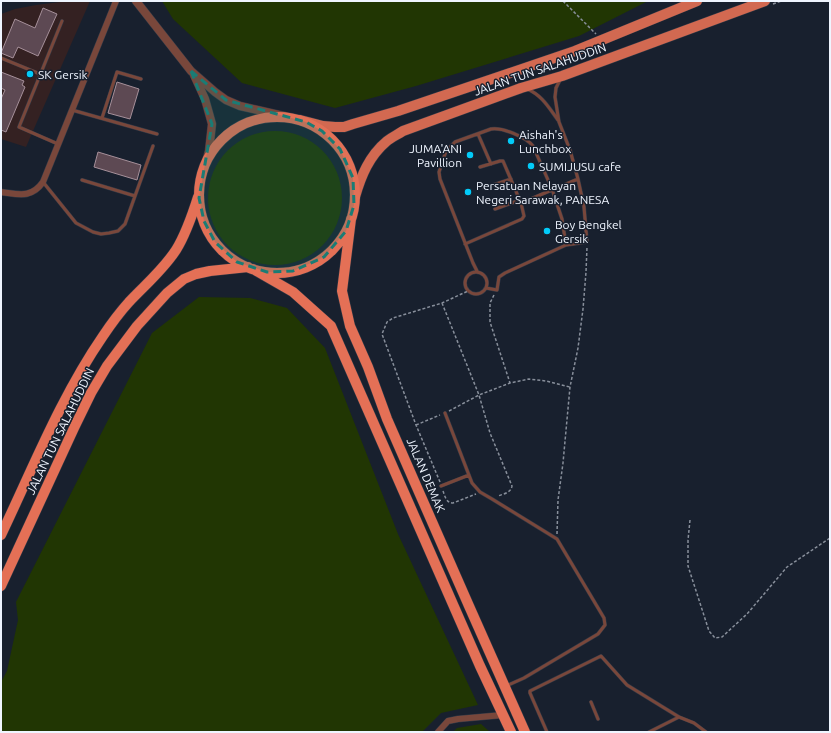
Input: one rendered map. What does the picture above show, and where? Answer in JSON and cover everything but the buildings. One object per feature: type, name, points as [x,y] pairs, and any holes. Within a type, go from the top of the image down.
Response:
[{"type":"highway","points":[[251,268],[267,272],[280,273],[293,271],[312,264],[324,257],[338,243],[346,231],[351,219],[355,198],[352,172],[347,160],[332,139],[311,124],[288,117],[263,118],[251,121],[235,129],[225,137],[217,146],[207,162],[203,173],[200,192],[202,216],[212,237],[219,247],[228,255],[293,292],[331,326],[511,732]]},
{"type":"highway","name":"JALAN TUN SALAHUDDIN","points":[[1,535],[52,426],[86,363],[104,335],[128,304],[168,262],[188,227],[200,192]]},
{"type":"highway","name":"JALAN DEMAK","points":[[351,219],[342,291],[350,326],[414,483],[525,732]]},
{"type":"highway","name":"JALAN TUN SALAHUDDIN","points":[[1,586],[91,393],[107,366],[137,326],[167,293],[184,279],[196,274],[210,271],[251,268]]},
{"type":"main road","name":"JALAN TUN SALAHUDDIN","points":[[300,120],[323,126],[344,127],[398,111],[575,51],[697,1]]},
{"type":"main road","name":"JALAN TUN SALAHUDDIN","points":[[355,198],[368,164],[378,149],[388,140],[403,131],[521,88],[562,76],[758,2]]},
{"type":"street","points":[[1,192],[20,195],[29,194],[38,188],[43,182],[116,1]]},
{"type":"street","points":[[136,1],[192,71],[215,92],[226,100],[240,106],[288,117]]},
{"type":"street","points":[[192,71],[205,99],[212,124],[209,151],[203,173]]},
{"type":"street","points":[[438,732],[448,721],[503,715]]},
{"type":"lane","points":[[58,144],[19,127],[62,21]]},
{"type":"lane","points":[[1,58],[40,74]]},
{"type":"lane","points":[[102,118],[117,72],[141,79]]},
{"type":"lane","points":[[486,288],[497,290],[499,278],[505,273],[566,245],[587,242],[584,206],[570,150],[559,122],[555,97],[556,88],[562,76]]},
{"type":"lane","points":[[521,88],[538,95],[559,122]]},
{"type":"lane","points":[[72,110],[157,134]]},
{"type":"lane","points":[[477,271],[469,273],[465,280],[465,287],[468,291],[474,294],[481,293],[486,288],[487,280],[486,277],[477,271],[465,244],[440,179],[440,172],[446,151],[455,142],[496,128],[503,129],[530,142],[533,146],[552,189],[562,219],[566,245]]},
{"type":"lane","points":[[478,134],[491,164]]},
{"type":"lane","points":[[43,182],[76,223],[93,232],[101,234],[118,231],[125,224],[154,146]]},
{"type":"lane","points":[[465,244],[522,219],[524,214],[503,161],[480,167]]},
{"type":"lane","points":[[484,188],[510,179]]},
{"type":"lane","points":[[495,209],[578,179]]},
{"type":"lane","points":[[82,180],[135,196]]},
{"type":"lane","points":[[445,412],[472,483],[480,492],[557,539],[604,618],[605,625],[598,634],[524,678],[505,687]]},
{"type":"lane","points":[[441,486],[469,475]]},
{"type":"lane","points":[[547,732],[530,692],[531,690],[600,656],[602,656],[627,685],[706,732]]},
{"type":"lane","points":[[591,702],[598,719]]},
{"type":"lane","points":[[649,732],[679,717]]},
{"type":"path","points":[[563,1],[602,40]]},
{"type":"path","points":[[557,539],[558,500],[570,387],[578,348],[583,309],[587,242]]},
{"type":"path","points":[[497,290],[490,303],[490,322],[510,383]]},
{"type":"path","points":[[468,291],[442,303],[393,318],[387,322],[382,334],[416,424],[448,502],[452,503],[480,492]]},
{"type":"path","points":[[442,303],[479,395],[490,433],[512,486],[510,491],[492,499]]},
{"type":"path","points":[[416,424],[445,412],[479,395],[510,383],[528,379],[546,381],[570,387]]},
{"type":"path","points":[[690,520],[688,566],[709,631],[715,638],[722,637],[747,614],[787,566],[830,538]]},
{"type":"highlighted area","points":[[191,71],[226,100],[306,122],[322,131],[340,149],[353,178],[354,205],[346,231],[324,257],[293,271],[267,272],[237,262],[215,242],[204,221],[199,198],[212,124]]},
{"type":"shaded area","name":"SK Gersik","points":[[68,1],[90,1],[26,147],[1,139],[1,14],[15,9]]},
{"type":"green space","points":[[162,1],[648,1],[579,36],[416,86],[335,108],[242,83],[173,19]]},
{"type":"green space","points":[[268,131],[282,131],[301,136],[323,150],[337,172],[341,185],[341,211],[337,224],[323,246],[301,260],[282,265],[268,265],[249,260],[227,246],[213,224],[208,205],[208,191],[213,172],[227,150],[249,136]]},
{"type":"green space","points":[[199,297],[250,298],[287,308],[325,348],[398,534],[478,705],[441,713],[422,732],[1,732],[1,682],[7,671],[18,620],[16,602],[152,333]]},
{"type":"green space","points":[[481,724],[490,732],[453,732],[457,728]]},
{"type":"place","name":"SK Gersik","points":[[30,74]]},
{"type":"place","name":"Aishah's Lunchbox","points":[[511,141]]},
{"type":"place","name":"JUMA'ANI Pavillion","points":[[470,155]]},
{"type":"place","name":"SUMIJUSU cafe","points":[[531,166]]},
{"type":"place","name":"Persatuan Nelayan Negeri Sarawak, PANESA","points":[[468,192]]},
{"type":"place","name":"Boy Bengkel Gersik","points":[[547,231]]}]
